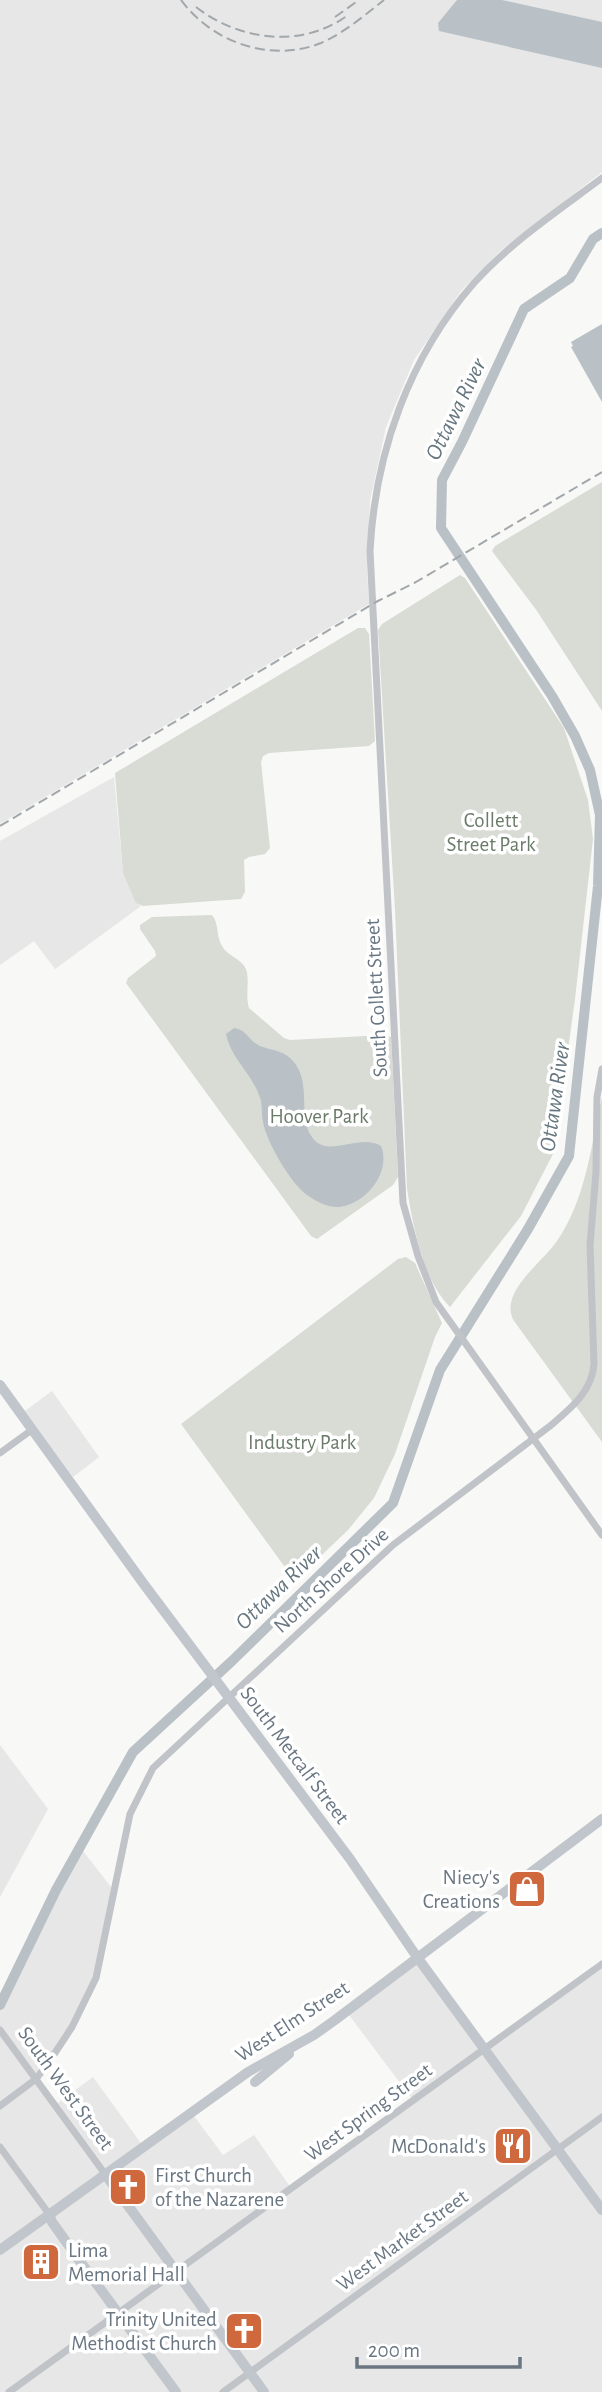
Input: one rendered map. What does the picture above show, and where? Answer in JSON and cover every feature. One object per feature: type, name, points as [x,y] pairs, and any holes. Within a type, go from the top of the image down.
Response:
[{"type":"main road","name":"South Metcalf Street","points":[[0,1385],[202,1663],[350,1860],[416,1957],[602,2210]]},
{"type":"main road","name":"West Elm Street","points":[[0,2250],[247,2072],[335,2020],[602,1819]]},
{"type":"main road","points":[[255,2082],[298,2044]]},
{"type":"main road","name":"South West Street","points":[[105,2174],[264,2392]]},
{"type":"main road","points":[[49,2214],[52,2222],[176,2392]]},
{"type":"street","name":"South Collett Street","points":[[602,178],[522,238],[474,283],[431,342],[395,417],[376,492],[370,551],[396,1032],[401,1187],[418,1256],[429,1287],[441,1309],[602,1535]]},
{"type":"street","name":"North Shore Drive","points":[[0,2106],[36,2079],[72,2027],[96,1978],[130,1814],[153,1768],[393,1545],[533,1438],[577,1402],[587,1389],[593,1372],[590,1245],[596,1172],[597,1097],[602,1069]]},
{"type":"street","points":[[0,1453],[33,1429]]},
{"type":"street","name":"West Spring Street","points":[[9,2392],[602,1964]]},
{"type":"street","name":"South West Street","points":[[1,2031],[105,2174]]},
{"type":"street","name":"West Market Street","points":[[223,2392],[602,2117]]},
{"type":"street","points":[[0,2147],[49,2214]]},
{"type":"shaded area","points":[[0,0],[602,0],[602,172],[499,252],[461,291],[414,360],[386,427],[370,501],[367,571],[369,604],[0,824]]},
{"type":"shaded area","points":[[457,0],[502,0],[602,22],[602,68],[439,31],[438,23]]},
{"type":"shaded area","points":[[602,324],[602,402],[571,347],[571,342]]},
{"type":"shaded area","points":[[114,777],[123,873],[141,906],[55,969],[34,941],[0,965],[0,841]]},
{"type":"shaded area","points":[[234,1028],[260,1046],[287,1055],[298,1067],[304,1090],[307,1125],[318,1143],[332,1146],[365,1142],[381,1146],[383,1167],[379,1177],[357,1201],[333,1207],[310,1197],[294,1182],[269,1140],[255,1087],[229,1043],[226,1034]]},
{"type":"shaded area","points":[[52,1391],[99,1457],[73,1477],[25,1411]]},
{"type":"shaded area","points":[[0,1745],[48,1809],[0,1897]]},
{"type":"shaded area","points":[[80,1847],[114,1891],[101,1955],[81,2010],[36,2079],[55,2105],[93,2077],[143,2146],[191,2112],[223,2155],[254,2135],[291,2188],[413,2100],[346,2011],[417,1957],[484,2049],[602,1964],[602,2392],[0,2392],[0,2005]]},
{"type":"green space","points":[[602,482],[602,711],[537,611],[492,551],[495,546]]},
{"type":"green space","name":"Collett Street Park","points":[[460,575],[465,578],[564,728],[588,800],[593,839],[554,1152],[521,1216],[450,1307],[426,1268],[407,1189],[395,910],[378,630],[382,624]]},
{"type":"green space","points":[[358,628],[365,628],[369,634],[375,741],[369,746],[269,753],[263,756],[261,762],[270,848],[265,854],[244,860],[245,892],[241,899],[143,906],[136,903],[123,873],[115,773]]},
{"type":"green space","name":"Hoover Park","points":[[212,915],[222,946],[246,969],[249,1008],[284,1038],[391,1037],[398,1177],[393,1185],[317,1239],[311,1236],[126,983],[128,978],[156,956],[140,925],[152,917]]},
{"type":"green space","points":[[602,1097],[602,1442],[514,1321],[511,1310],[516,1289],[557,1241],[575,1208],[586,1172]]},
{"type":"green space","name":"Industry Park","points":[[406,1257],[415,1263],[442,1323],[395,1454],[374,1498],[348,1530],[306,1570],[292,1577],[181,1424],[398,1259]]},
{"type":"waterway","name":"Ottawa River","points":[[0,2005],[56,1890],[133,1752],[232,1661],[393,1503],[440,1370],[528,1229],[569,1156],[598,886],[600,815],[590,770],[575,736],[552,696],[441,528],[442,480],[524,309],[570,278],[593,239],[602,233]]},
{"type":"railway","points":[[181,0],[209,28],[226,38],[263,50],[283,51],[302,49],[330,39],[384,0]]},
{"type":"railway","points":[[335,17],[359,0]]},
{"type":"railway","points":[[196,7],[232,27],[271,36],[311,33],[348,15]]},
{"type":"railway","points":[[0,826],[376,602],[416,582],[602,472]]},
{"type":"place","name":"Niecy's Creations","points":[[527,1889]]},
{"type":"place","name":"McDonald's","points":[[513,2146]]},
{"type":"place","name":"First Church of the Nazarene","points":[[128,2187]]},
{"type":"place","name":"Lima Memorial Hall","points":[[41,2262]]},
{"type":"place","name":"Trinity United Methodist Church","points":[[244,2331]]}]
